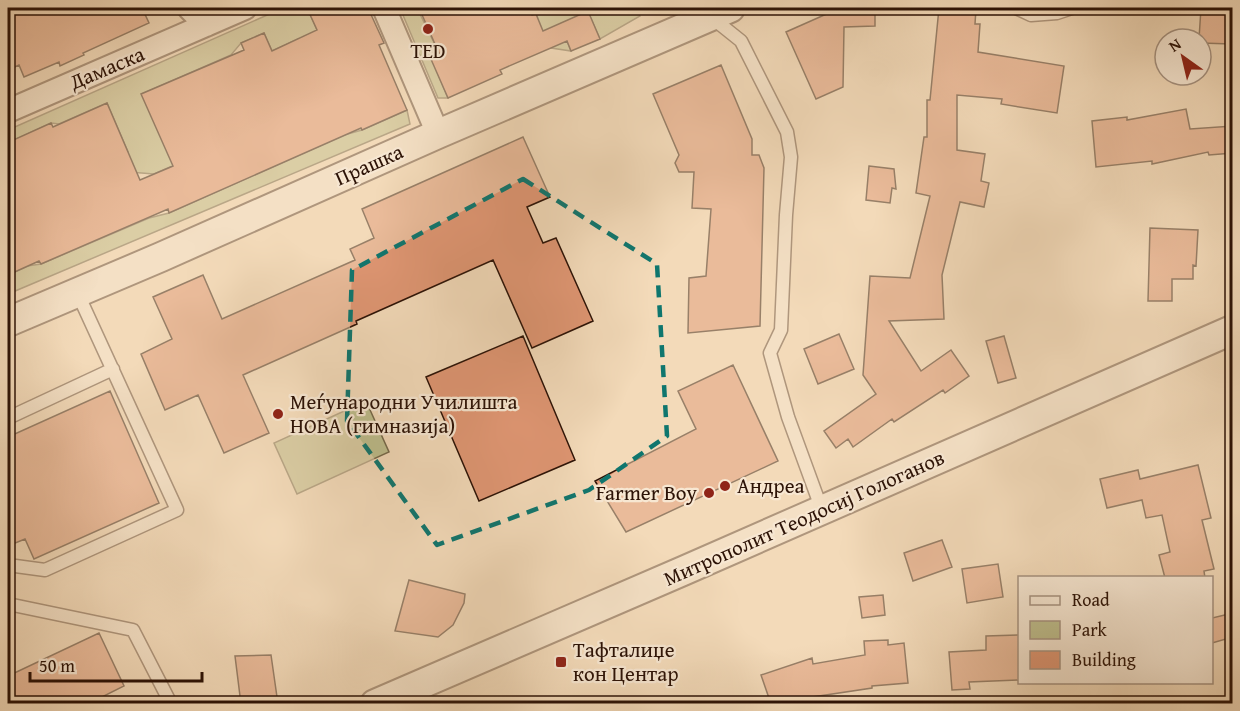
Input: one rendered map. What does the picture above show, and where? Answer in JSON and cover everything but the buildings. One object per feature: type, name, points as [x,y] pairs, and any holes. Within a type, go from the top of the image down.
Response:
[{"type":"street","points":[[189,8],[206,25]]},
{"type":"street","name":"Дамаска","points":[[8,111],[245,8]]},
{"type":"street","points":[[384,8],[438,134]]},
{"type":"street","name":"Прашка","points":[[8,322],[720,12]]},
{"type":"street","name":"Митрополит Теодосиј Гологанов","points":[[375,704],[683,572],[1233,330]]},
{"type":"lane","points":[[1016,8],[1031,15],[1056,14],[1072,8]]},
{"type":"lane","points":[[720,12],[741,41],[787,132],[790,157],[781,330],[770,352],[788,417],[822,510]]},
{"type":"lane","points":[[8,565],[45,570],[177,510],[77,292]]},
{"type":"lane","points":[[8,418],[113,369]]},
{"type":"lane","points":[[8,604],[133,630],[171,704]]},
{"type":"highlighted area","points":[[523,179],[657,264],[667,436],[589,490],[437,545],[347,421],[352,270]]},
{"type":"green space","points":[[283,8],[318,8],[309,12],[327,52],[298,39],[272,51],[264,33],[241,43],[231,55],[142,94],[175,165],[154,174],[129,172],[8,225],[8,214],[128,152],[107,103],[59,124],[51,123],[12,141],[8,151],[8,130]]},
{"type":"green space","points":[[400,8],[417,8],[439,53],[431,57],[448,98],[438,98]]},
{"type":"green space","points":[[528,8],[636,8],[640,16],[600,39],[588,12],[560,24],[571,51],[551,48]]},
{"type":"green space","points":[[407,110],[410,124],[8,294],[8,275],[27,266],[41,264],[149,218],[169,213],[344,135],[362,130]]},
{"type":"green space","points":[[366,401],[389,452],[297,494],[274,443]]},
{"type":"place","name":"TED","points":[[428,29]]},
{"type":"place","name":"Меѓународни Училишта НОВА (гимназија)","points":[[278,414]]},
{"type":"place","name":"Андреа","points":[[725,486]]},
{"type":"place","name":"Farmer Boy","points":[[709,493]]},
{"type":"place","name":"Тафталиџе кон Центар","points":[[561,662]]}]
